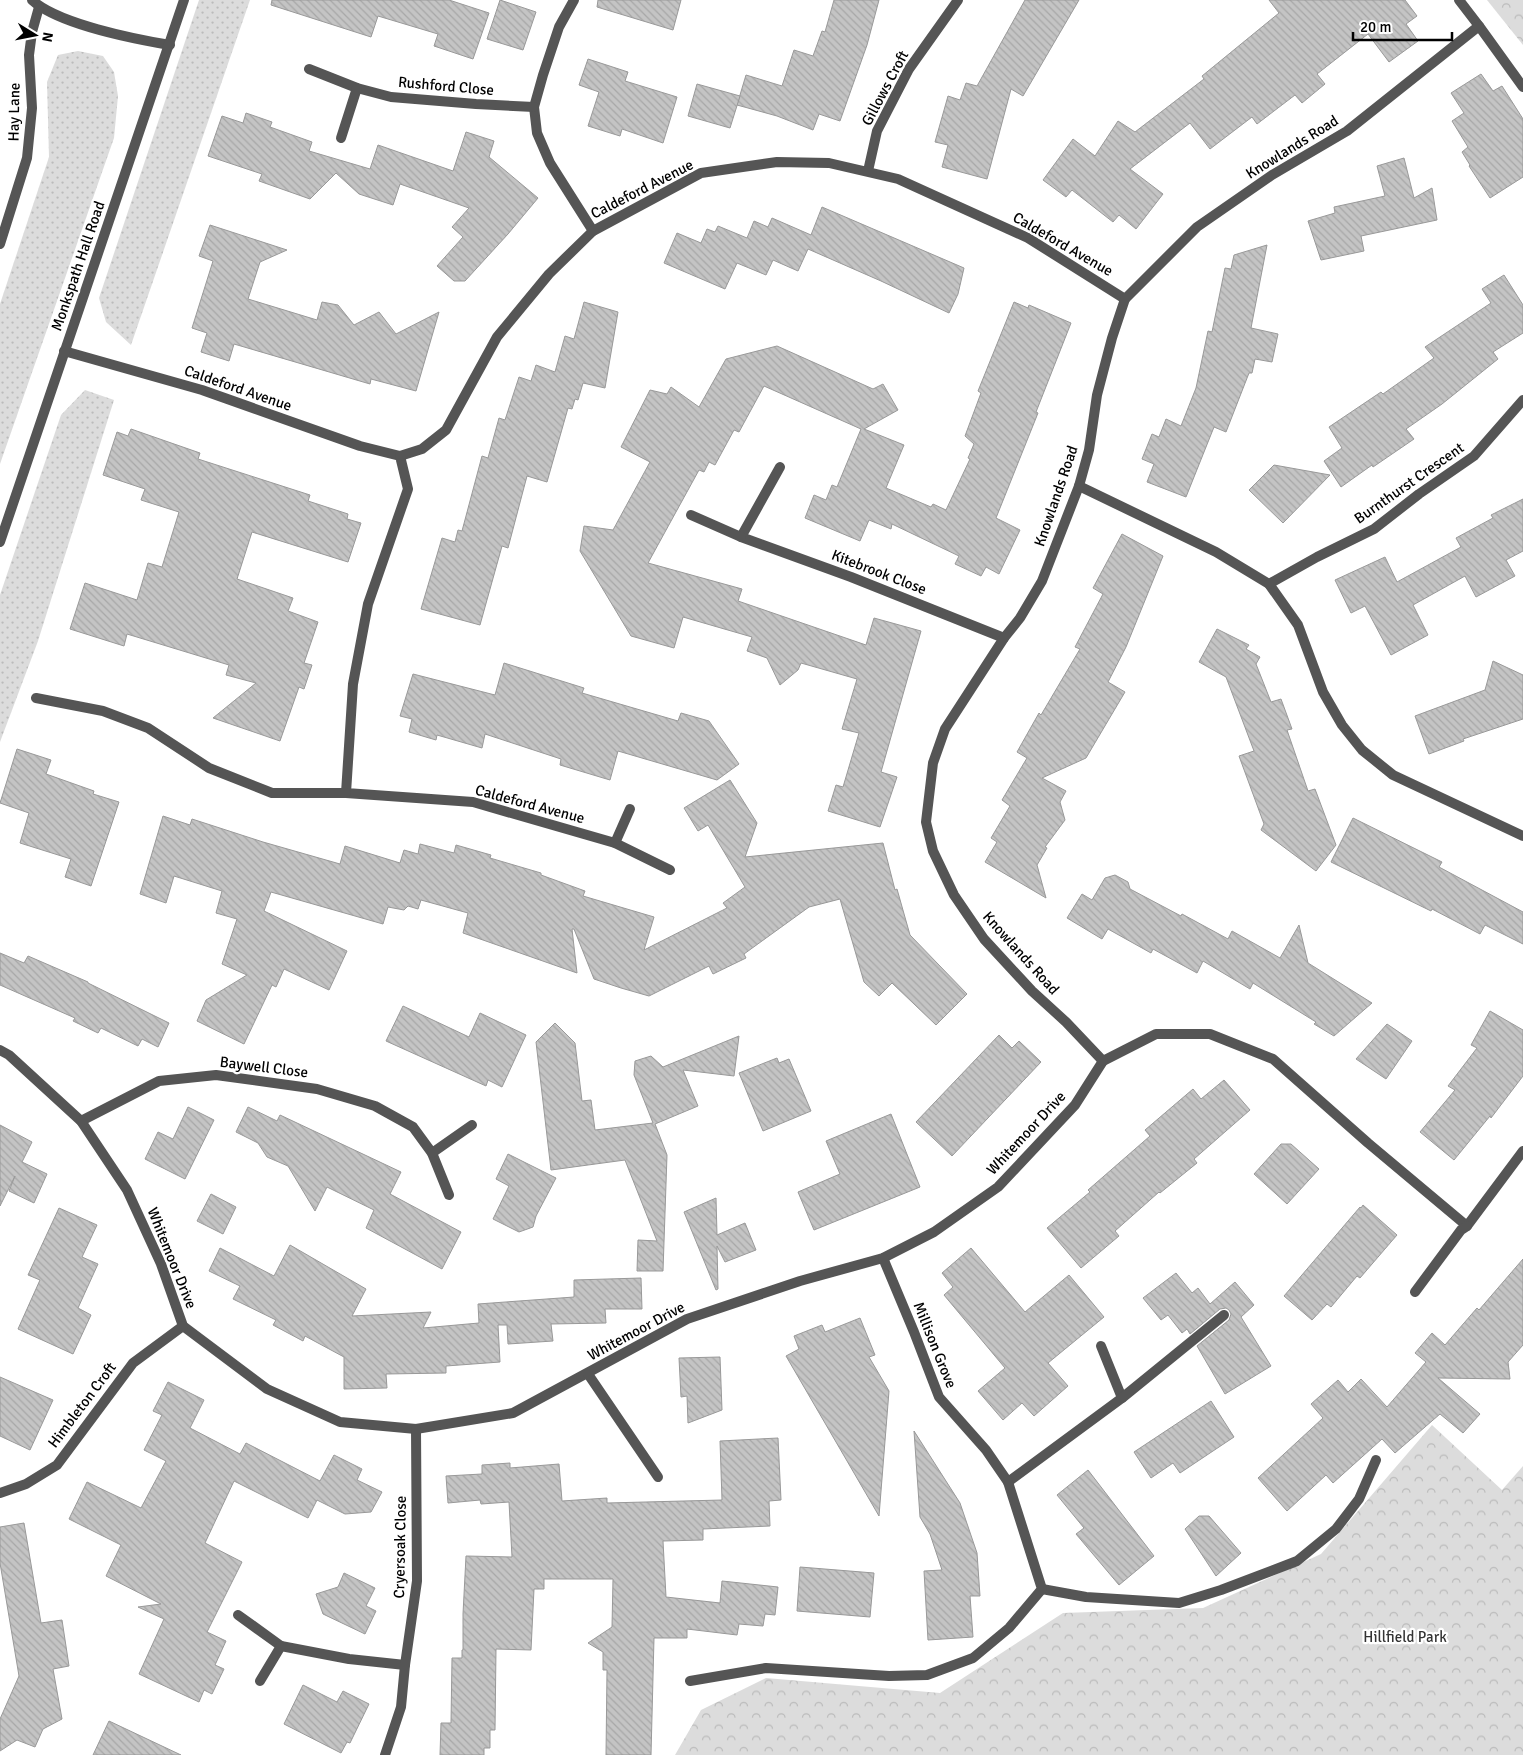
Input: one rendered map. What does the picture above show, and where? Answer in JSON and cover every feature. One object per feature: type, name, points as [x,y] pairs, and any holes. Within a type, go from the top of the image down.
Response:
[{"type":"street","name":"Monkspath Hall Road","points":[[0,542],[184,0]]},
{"type":"street","points":[[574,0],[559,27],[534,107],[537,133],[550,163],[593,231]]},
{"type":"street","name":"Gillows Croft","points":[[868,171],[877,131],[909,68],[958,0]]},
{"type":"street","points":[[1459,0],[1523,87]]},
{"type":"street","name":"Hay Lane","points":[[0,244],[27,158],[32,108],[29,55],[36,3],[79,24],[143,41],[170,45]]},
{"type":"street","name":"Knowlands Road","points":[[1103,1061],[1066,1022],[1032,992],[984,939],[954,895],[933,851],[926,822],[933,763],[945,729],[1004,638],[1020,618],[1042,581],[1079,486],[1090,450],[1097,395],[1112,338],[1125,299],[1197,227],[1272,174],[1347,131],[1479,26]]},
{"type":"street","name":"Rushford Close","points":[[309,69],[357,88],[391,96],[534,107]]},
{"type":"street","points":[[341,138],[357,88]]},
{"type":"street","name":"Caldeford Avenue","points":[[64,351],[202,390],[360,446],[400,456],[422,450],[446,430],[497,337],[549,274],[593,231],[701,174],[777,162],[829,163],[898,179],[1028,238],[1125,299]]},
{"type":"street","name":"Burnthurst Crescent","points":[[1269,584],[1317,557],[1374,529],[1419,494],[1474,456],[1523,400]]},
{"type":"street","points":[[346,792],[353,684],[368,604],[408,489],[400,456]]},
{"type":"street","points":[[741,537],[780,467]]},
{"type":"street","points":[[1079,486],[1216,552],[1269,584],[1298,625],[1323,692],[1342,725],[1362,750],[1393,775],[1523,836]]},
{"type":"street","name":"Kitebrook Close","points":[[691,515],[741,537],[851,577],[1004,638]]},
{"type":"street","name":"Caldeford Avenue","points":[[36,698],[103,711],[148,728],[209,768],[272,793],[346,792],[473,802],[615,843],[670,870]]},
{"type":"street","points":[[615,843],[630,809]]},
{"type":"street","points":[[1103,1061],[1156,1034],[1210,1034],[1272,1059],[1467,1226]]},
{"type":"street","name":"Whitemoor Drive","points":[[0,1050],[9,1054],[81,1121],[127,1190],[161,1264],[183,1326],[267,1388],[340,1422],[416,1429],[513,1413],[687,1319],[800,1281],[883,1258],[934,1232],[998,1187],[1075,1105],[1103,1061]]},
{"type":"street","name":"Baywell Close","points":[[81,1121],[159,1081],[216,1075],[318,1089],[375,1106],[413,1127],[432,1153],[449,1195]]},
{"type":"street","points":[[432,1153],[472,1125]]},
{"type":"street","points":[[1415,1292],[1523,1151]]},
{"type":"street","name":"Millison Grove","points":[[883,1258],[939,1398],[986,1450],[1008,1482],[1042,1589]]},
{"type":"street","points":[[1008,1482],[1122,1398],[1224,1315]]},
{"type":"street","name":"Himbleton Croft","points":[[0,1493],[26,1484],[56,1465],[133,1363],[183,1326]]},
{"type":"street","points":[[1101,1346],[1122,1398]]},
{"type":"street","name":"Whitemoor Drive","points":[[588,1374],[658,1477]]},
{"type":"street","name":"Cryersoak Close","points":[[385,1755],[401,1707],[417,1581],[416,1429]]},
{"type":"street","points":[[690,1681],[766,1668],[889,1676],[927,1675],[973,1658],[1009,1628],[1042,1589],[1086,1597],[1179,1603],[1221,1590],[1297,1561],[1336,1529],[1359,1499],[1376,1460]]},
{"type":"street","points":[[238,1615],[281,1646],[349,1659],[405,1665]]},
{"type":"street","points":[[260,1680],[281,1646]]},
{"type":"green space","points":[[199,0],[250,0],[131,345],[106,322],[99,298]]},
{"type":"green space","points":[[1487,0],[1523,0],[1523,45]]},
{"type":"green space","points":[[78,51],[103,56],[114,72],[118,96],[114,138],[0,464],[0,304],[49,157],[47,82],[58,55]]},
{"type":"green space","points":[[85,390],[114,400],[38,641],[0,742],[0,595],[61,415]]},
{"type":"green space","name":"Hillfield Park","points":[[1432,1425],[1502,1490],[1523,1466],[1523,1755],[675,1755],[701,1710],[766,1678],[940,1693],[1063,1613],[1203,1608],[1321,1554]]},
{"type":"building","points":[[272,0],[449,0],[489,13],[473,59],[434,46],[438,34],[378,16],[371,37],[271,5]]},
{"type":"building","points":[[500,0],[536,12],[523,50],[487,39]]},
{"type":"building","points":[[598,0],[681,0],[673,30],[597,7]]},
{"type":"building","points":[[834,0],[879,0],[867,45],[840,121],[819,114],[813,130],[777,116],[737,105],[746,75],[782,86],[794,50],[813,56],[822,31],[825,32]]},
{"type":"building","points":[[1025,0],[1079,0],[1023,96],[1011,89],[987,179],[942,167],[948,145],[935,142],[948,96],[960,100],[966,83],[977,86]]},
{"type":"building","points":[[1269,0],[1405,0],[1417,16],[1406,24],[1418,41],[1389,62],[1368,34],[1317,74],[1325,84],[1302,103],[1295,95],[1257,124],[1252,117],[1210,149],[1190,123],[1130,169],[1163,194],[1136,229],[1119,215],[1113,222],[1072,190],[1066,197],[1043,180],[1073,139],[1095,156],[1118,121],[1135,132],[1204,79],[1202,76],[1279,13]]},
{"type":"building","points":[[588,59],[628,72],[625,81],[677,97],[663,143],[622,129],[620,136],[588,126],[599,92],[579,85]]},
{"type":"building","points":[[1481,74],[1493,91],[1502,86],[1523,119],[1523,177],[1490,198],[1462,152],[1468,147],[1452,121],[1464,113],[1451,93]]},
{"type":"building","points":[[697,84],[740,96],[730,128],[688,116]]},
{"type":"building","points":[[246,113],[272,122],[270,127],[312,142],[309,151],[370,169],[378,145],[453,171],[466,132],[494,141],[489,157],[538,198],[465,281],[454,281],[437,266],[463,237],[452,227],[469,208],[400,184],[393,205],[359,194],[336,173],[310,199],[259,181],[262,174],[208,156],[222,116],[243,123]]},
{"type":"building","points":[[1404,158],[1414,198],[1432,188],[1437,220],[1361,236],[1364,251],[1321,260],[1308,221],[1335,213],[1334,207],[1385,196],[1377,166]]},
{"type":"building","points":[[822,207],[964,268],[958,294],[949,313],[808,249],[798,271],[773,260],[766,275],[737,263],[725,289],[664,263],[677,233],[701,243],[707,229],[715,232],[718,226],[747,238],[754,221],[768,227],[772,218],[811,235]]},
{"type":"building","points":[[210,225],[287,250],[260,262],[248,299],[317,320],[322,302],[338,305],[354,325],[379,312],[396,334],[439,312],[416,391],[371,379],[370,384],[234,344],[229,361],[201,352],[207,333],[192,328],[213,261],[199,256]]},
{"type":"building","points":[[1267,245],[1251,328],[1278,334],[1272,362],[1255,359],[1252,373],[1249,373],[1226,432],[1214,427],[1186,497],[1147,482],[1154,464],[1142,459],[1152,434],[1159,437],[1166,419],[1181,426],[1196,388],[1208,331],[1212,332],[1225,268],[1231,269],[1234,255]]},
{"type":"building","points":[[1504,275],[1523,305],[1523,333],[1493,352],[1498,359],[1442,404],[1406,429],[1414,439],[1341,487],[1324,461],[1342,448],[1329,427],[1381,392],[1383,394],[1434,358],[1425,347],[1491,303],[1482,289]]},
{"type":"building","points":[[584,302],[618,312],[605,388],[583,383],[578,400],[575,399],[572,409],[568,408],[547,482],[527,476],[508,548],[502,546],[480,625],[421,609],[442,538],[455,542],[458,530],[462,531],[482,456],[488,458],[499,418],[505,420],[519,377],[531,381],[536,365],[555,372],[565,336],[574,339]]},
{"type":"building","points":[[1014,302],[1028,308],[1029,305],[1071,323],[1036,412],[1038,413],[996,518],[1020,530],[999,574],[986,567],[981,576],[955,564],[959,556],[892,524],[891,529],[869,520],[860,541],[805,518],[814,495],[826,500],[832,485],[837,487],[861,429],[764,386],[739,432],[734,430],[715,465],[709,462],[704,472],[699,470],[648,563],[742,589],[738,601],[866,645],[874,618],[921,631],[881,772],[897,777],[880,827],[828,811],[836,785],[843,787],[859,733],[842,729],[857,679],[801,663],[798,670],[780,685],[767,658],[747,651],[752,637],[683,617],[674,648],[631,636],[580,551],[584,526],[613,530],[650,462],[621,447],[650,390],[667,394],[671,387],[699,407],[726,359],[777,346],[873,389],[883,384],[898,410],[864,429],[904,445],[886,488],[931,507],[933,504],[946,510],[970,459],[968,458],[974,444],[965,436],[981,393],[978,391]]},
{"type":"building","points":[[131,429],[200,453],[198,459],[310,495],[308,501],[348,514],[347,519],[361,523],[348,562],[252,532],[237,579],[293,598],[288,611],[318,622],[304,663],[312,665],[304,689],[299,687],[280,741],[213,718],[256,683],[226,675],[229,665],[127,634],[124,646],[70,629],[85,583],[137,600],[148,563],[162,567],[179,512],[141,500],[145,489],[103,475],[117,432],[128,436]]},
{"type":"building","points":[[1274,465],[1330,475],[1283,523],[1249,490]]},
{"type":"building","points":[[1523,499],[1523,551],[1506,560],[1515,576],[1476,597],[1465,576],[1413,605],[1428,635],[1391,655],[1365,606],[1351,613],[1335,580],[1385,557],[1397,582],[1461,547],[1456,538],[1493,518],[1491,515]]},
{"type":"building","points":[[1122,534],[1163,556],[1126,647],[1108,682],[1125,692],[1086,758],[1042,778],[1066,791],[1060,802],[1065,820],[1045,847],[1047,848],[1037,865],[1046,898],[985,862],[997,842],[991,838],[1010,806],[1002,800],[1027,758],[1017,752],[1039,713],[1041,715],[1080,649],[1075,647],[1103,594],[1093,588]]},
{"type":"building","points":[[1217,629],[1249,645],[1246,649],[1260,657],[1256,664],[1271,702],[1281,699],[1292,729],[1287,730],[1308,791],[1315,789],[1336,845],[1316,871],[1261,830],[1264,824],[1239,756],[1254,751],[1226,677],[1199,662]]},
{"type":"building","points":[[1493,661],[1523,675],[1523,719],[1463,739],[1464,741],[1429,754],[1415,716],[1485,690]]},
{"type":"building","points":[[504,663],[584,688],[582,693],[678,721],[681,713],[709,721],[739,764],[717,780],[618,751],[610,780],[560,765],[561,759],[485,734],[482,748],[437,735],[436,740],[409,732],[412,719],[400,716],[413,674],[495,695]]},
{"type":"building","points":[[17,749],[51,760],[46,774],[94,791],[93,794],[119,802],[91,886],[65,877],[71,859],[20,843],[29,813],[0,803]]},
{"type":"building","points":[[730,780],[757,823],[745,857],[883,843],[895,890],[897,889],[910,935],[967,994],[936,1025],[892,983],[879,996],[864,982],[840,899],[809,907],[744,954],[746,958],[713,974],[709,966],[649,996],[594,979],[574,929],[572,929],[577,973],[463,933],[468,913],[421,900],[418,909],[408,906],[404,910],[388,907],[383,924],[271,892],[264,911],[347,951],[329,990],[284,969],[276,987],[272,985],[244,1044],[197,1021],[206,1000],[247,975],[222,964],[237,919],[216,913],[222,891],[174,876],[166,903],[140,894],[163,816],[190,825],[192,819],[340,864],[345,846],[400,863],[404,850],[418,854],[420,844],[454,853],[456,845],[491,855],[490,858],[541,873],[541,875],[585,891],[583,896],[654,917],[644,950],[727,908],[723,903],[745,887],[708,825],[698,831],[684,808]]},
{"type":"building","points":[[1353,818],[1442,862],[1439,867],[1523,912],[1523,944],[1485,925],[1480,934],[1432,909],[1431,911],[1331,862]]},
{"type":"building","points":[[1115,875],[1128,882],[1130,889],[1181,916],[1182,914],[1228,939],[1232,931],[1280,958],[1299,925],[1308,963],[1372,1003],[1334,1036],[1314,1024],[1316,1022],[1253,983],[1250,989],[1203,961],[1197,973],[1153,949],[1151,953],[1108,929],[1102,939],[1067,918],[1082,894],[1092,900],[1105,878]]},
{"type":"building","points":[[0,953],[24,963],[28,956],[88,982],[169,1023],[158,1047],[142,1039],[138,1046],[101,1028],[98,1033],[73,1021],[75,1018],[0,985]]},
{"type":"building","points":[[403,1006],[469,1037],[480,1013],[526,1035],[502,1087],[488,1080],[486,1086],[386,1041]]},
{"type":"building","points":[[1490,1011],[1523,1030],[1523,1076],[1491,1118],[1490,1116],[1454,1160],[1420,1132],[1455,1090],[1448,1086],[1477,1048],[1471,1045]]},
{"type":"building","points":[[555,1023],[575,1043],[582,1101],[591,1100],[595,1130],[653,1123],[634,1075],[635,1061],[651,1056],[663,1067],[739,1036],[734,1076],[683,1070],[698,1106],[655,1124],[667,1155],[663,1271],[637,1271],[638,1240],[657,1241],[625,1160],[551,1170],[536,1042]]},
{"type":"building","points":[[1387,1024],[1412,1041],[1386,1079],[1356,1059]]},
{"type":"building","points":[[999,1035],[1012,1048],[1019,1041],[1041,1062],[952,1156],[916,1122]]},
{"type":"building","points":[[777,1058],[779,1063],[789,1059],[811,1111],[763,1131],[739,1073]]},
{"type":"building","points":[[1224,1080],[1250,1110],[1194,1159],[1197,1163],[1159,1192],[1115,1231],[1119,1236],[1081,1268],[1047,1228],[1090,1192],[1088,1190],[1150,1136],[1145,1130],[1193,1089],[1201,1099]]},
{"type":"building","points":[[188,1107],[214,1120],[185,1179],[145,1159],[158,1132],[173,1139]]},
{"type":"building","points":[[248,1107],[277,1121],[280,1115],[401,1172],[390,1194],[461,1232],[442,1269],[366,1228],[374,1210],[327,1187],[315,1211],[288,1166],[267,1157],[258,1143],[236,1132]]},
{"type":"building","points":[[891,1114],[920,1187],[814,1230],[798,1192],[840,1174],[826,1141]]},
{"type":"building","points":[[0,1125],[32,1142],[22,1162],[47,1174],[34,1203],[9,1191],[15,1176],[0,1206]]},
{"type":"building","points":[[1281,1144],[1291,1144],[1319,1169],[1287,1204],[1254,1174]]},
{"type":"building","points":[[508,1154],[556,1178],[536,1216],[533,1227],[519,1232],[493,1219],[509,1186],[496,1179]]},
{"type":"building","points":[[211,1194],[236,1207],[223,1234],[197,1221]]},
{"type":"building","points":[[716,1198],[717,1235],[745,1223],[756,1250],[725,1262],[717,1246],[718,1289],[716,1290],[684,1212]]},
{"type":"building","points":[[1363,1205],[1397,1235],[1360,1278],[1357,1276],[1331,1307],[1327,1304],[1312,1320],[1284,1296]]},
{"type":"building","points":[[59,1208],[97,1225],[82,1257],[98,1264],[78,1308],[91,1315],[73,1354],[18,1329],[40,1280],[28,1275]]},
{"type":"building","points":[[290,1245],[366,1289],[352,1316],[431,1312],[423,1328],[479,1323],[478,1304],[574,1297],[574,1280],[641,1278],[642,1309],[605,1309],[606,1323],[551,1324],[553,1341],[508,1344],[507,1325],[498,1325],[500,1362],[446,1366],[446,1373],[386,1374],[387,1388],[344,1389],[344,1357],[305,1336],[303,1341],[273,1325],[276,1320],[233,1299],[240,1286],[209,1271],[220,1248],[274,1276]]},
{"type":"building","points":[[971,1248],[1025,1312],[1069,1275],[1104,1317],[1048,1363],[1068,1386],[1034,1416],[1022,1403],[1003,1420],[978,1391],[1005,1368],[944,1295],[953,1287],[942,1273]]},
{"type":"building","points":[[1523,1259],[1523,1345],[1508,1362],[1510,1379],[1438,1378],[1480,1414],[1463,1433],[1440,1414],[1395,1453],[1382,1439],[1333,1483],[1326,1475],[1287,1511],[1258,1478],[1323,1418],[1311,1404],[1338,1380],[1348,1392],[1361,1379],[1387,1407],[1426,1362],[1415,1353],[1432,1333],[1445,1345],[1477,1308],[1479,1310]]},
{"type":"building","points":[[1176,1273],[1192,1293],[1198,1288],[1210,1304],[1235,1282],[1254,1305],[1241,1317],[1271,1366],[1225,1394],[1197,1346],[1229,1320],[1231,1314],[1229,1310],[1226,1308],[1220,1309],[1190,1334],[1187,1329],[1182,1333],[1168,1315],[1161,1320],[1143,1298]]},
{"type":"building","points":[[860,1318],[875,1355],[869,1357],[889,1391],[879,1516],[786,1356],[799,1349],[794,1336],[822,1325],[825,1332]]},
{"type":"building","points":[[720,1357],[722,1410],[688,1423],[687,1396],[681,1397],[679,1358]]},
{"type":"building","points":[[0,1377],[53,1400],[30,1450],[0,1436]]},
{"type":"building","points":[[168,1382],[204,1400],[190,1428],[240,1454],[246,1443],[320,1481],[334,1455],[362,1469],[357,1480],[382,1492],[371,1512],[345,1514],[317,1500],[308,1518],[234,1481],[205,1543],[242,1562],[207,1632],[226,1641],[215,1665],[224,1669],[212,1694],[204,1690],[199,1702],[139,1674],[164,1619],[138,1607],[161,1604],[106,1576],[121,1545],[69,1519],[87,1482],[141,1508],[166,1461],[144,1450],[162,1415],[153,1411]]},
{"type":"building","points":[[1211,1401],[1234,1437],[1180,1473],[1173,1463],[1151,1478],[1134,1452]]},
{"type":"building","points":[[914,1431],[960,1503],[977,1553],[980,1596],[970,1596],[973,1637],[928,1640],[924,1571],[942,1570],[930,1534],[920,1517]]},
{"type":"building","points":[[778,1438],[781,1500],[769,1501],[770,1526],[703,1529],[703,1540],[663,1541],[666,1597],[720,1603],[722,1581],[778,1587],[775,1615],[765,1614],[763,1626],[739,1624],[737,1635],[687,1629],[687,1638],[654,1638],[651,1755],[606,1755],[607,1670],[603,1670],[603,1652],[588,1643],[612,1627],[613,1579],[544,1579],[544,1589],[534,1589],[531,1650],[496,1649],[495,1730],[490,1730],[490,1748],[484,1748],[484,1755],[440,1755],[441,1723],[451,1723],[452,1658],[462,1658],[466,1556],[512,1557],[509,1502],[481,1504],[480,1500],[448,1503],[446,1476],[482,1474],[482,1465],[510,1463],[510,1468],[559,1464],[562,1501],[607,1498],[607,1503],[722,1500],[720,1441]]},
{"type":"building","points":[[1088,1470],[1154,1556],[1119,1585],[1076,1534],[1084,1528],[1057,1495]]},
{"type":"building","points":[[1199,1516],[1209,1516],[1241,1553],[1216,1576],[1185,1529]]},
{"type":"building","points":[[24,1523],[41,1623],[62,1620],[69,1666],[53,1669],[62,1719],[43,1729],[35,1747],[17,1740],[0,1751],[0,1719],[19,1676],[0,1563],[0,1527]]},
{"type":"building","points":[[800,1567],[874,1573],[870,1617],[797,1611]]},
{"type":"building","points":[[344,1573],[375,1588],[366,1606],[376,1611],[365,1634],[323,1614],[316,1594],[338,1587]]},
{"type":"building","points":[[303,1685],[337,1702],[343,1691],[369,1704],[350,1743],[347,1742],[341,1753],[284,1724]]},
{"type":"building","points":[[109,1721],[181,1755],[93,1755]]}]
